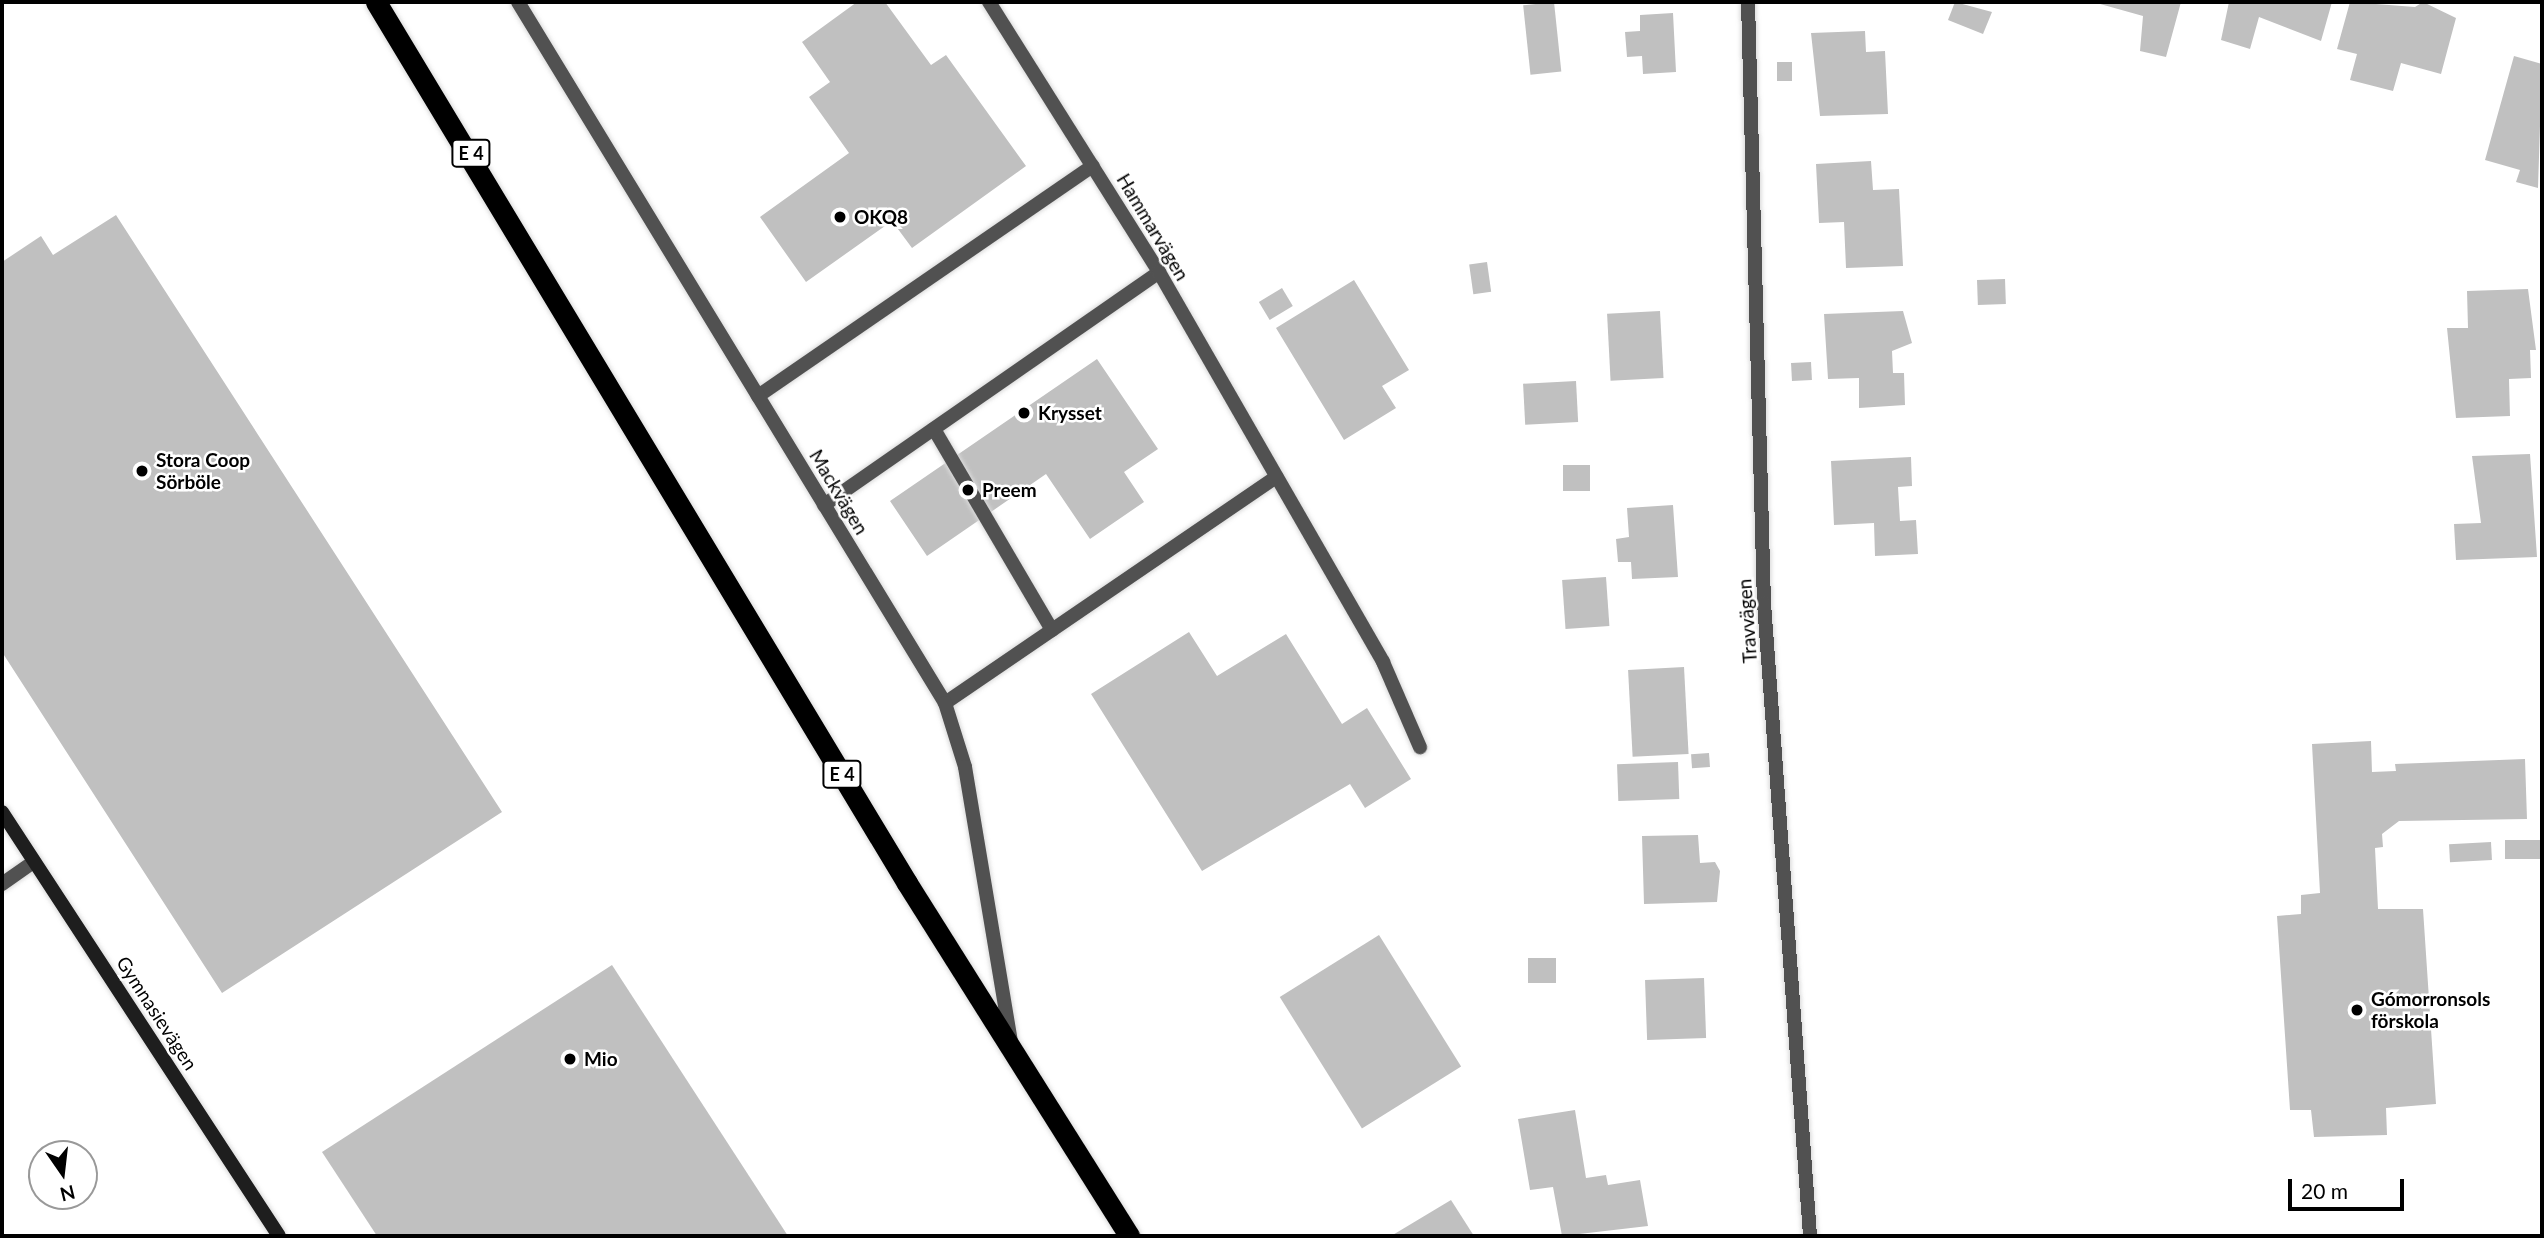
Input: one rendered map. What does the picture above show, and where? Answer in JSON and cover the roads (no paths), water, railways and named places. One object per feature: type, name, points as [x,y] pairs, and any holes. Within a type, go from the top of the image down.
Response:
[{"type":"highway","name":"E 4","points":[[376,2],[1129,1236]]},
{"type":"street","name":"Mackvägen","points":[[518,2],[944,704],[965,767],[1012,1047]]},
{"type":"street","name":"Hammarvägen","points":[[989,2],[1159,272],[1382,662],[1420,747]]},
{"type":"street","name":"Travvägen","points":[[1748,2],[1764,603],[1810,1236]]},
{"type":"street","points":[[758,396],[1093,166]]},
{"type":"street","points":[[824,505],[1159,272]]},
{"type":"street","points":[[934,429],[1052,630]]},
{"type":"street","points":[[944,704],[1276,477]]},
{"type":"street","name":"Gymnasievägen","points":[[2,812],[279,1236]]},
{"type":"street","points":[[2,884],[34,862]]},
{"type":"place","name":"OKQ8","points":[[840,217]]},
{"type":"place","name":"Krysset","points":[[1024,413]]},
{"type":"place","name":"Stora Coop Sörböle","points":[[142,471]]},
{"type":"place","name":"Preem","points":[[968,490]]},
{"type":"place","name":"Gómorronsols förskola","points":[[2357,1010]]},
{"type":"place","name":"Mio","points":[[570,1059]]}]
